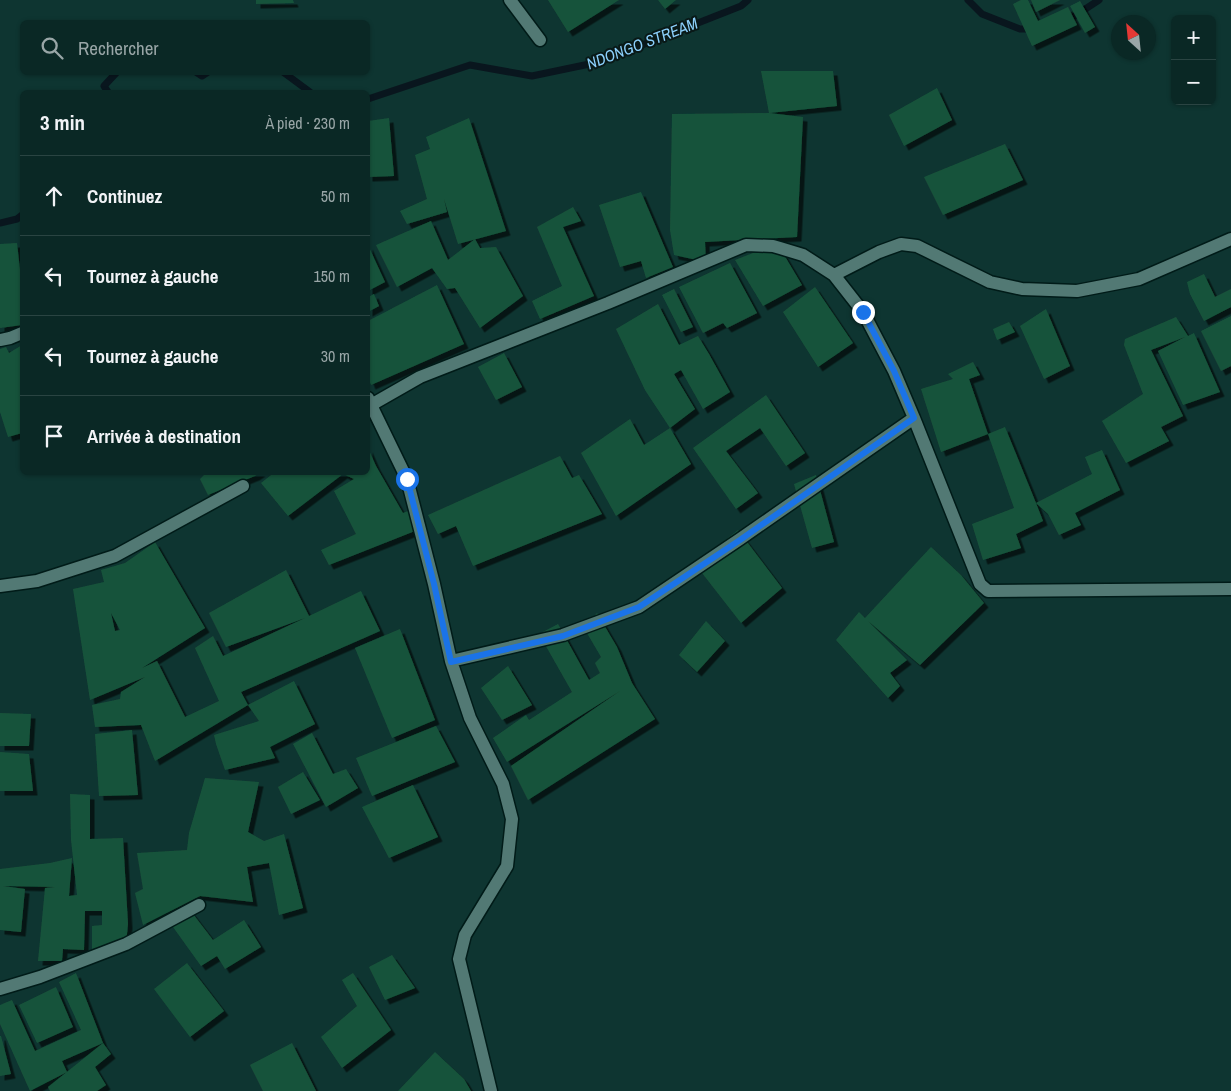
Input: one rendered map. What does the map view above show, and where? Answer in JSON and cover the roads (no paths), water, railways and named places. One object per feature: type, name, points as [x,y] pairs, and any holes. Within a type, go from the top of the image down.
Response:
[{"type":"street","points":[[510,0],[540,40]]},
{"type":"street","points":[[834,275],[879,252],[901,244],[917,246],[990,282],[1022,289],[1077,291],[1139,279],[1231,239]]},
{"type":"street","points":[[370,401],[420,377],[608,303],[746,245],[773,246],[803,255],[834,275],[863,312],[894,371],[980,584],[988,590],[1231,589]]},
{"type":"street","points":[[0,340],[20,334]]},
{"type":"street","points":[[370,403],[407,479],[434,584],[451,662],[470,718],[503,784],[512,819],[507,866],[465,935],[459,959],[491,1091]]},
{"type":"street","points":[[451,662],[563,636],[639,607],[740,540],[914,418]]},
{"type":"street","points":[[0,586],[38,581],[115,556],[242,486]]},
{"type":"street","points":[[0,989],[40,977],[126,944],[199,905]]},
{"type":"waterway","name":"NDONGO STREAM","points":[[370,98],[470,65],[532,76],[599,62],[741,6],[748,0]]},
{"type":"waterway","name":"NDONGO STREAM","points":[[968,0],[982,14],[1020,29],[1031,29]]},
{"type":"waterway","name":"NDONGO STREAM","points":[[1067,21],[1099,0]]},
{"type":"waterway","points":[[107,90],[104,86],[114,75]]},
{"type":"waterway","points":[[287,75],[307,90]]},
{"type":"waterway","points":[[0,223],[20,217]]}]
